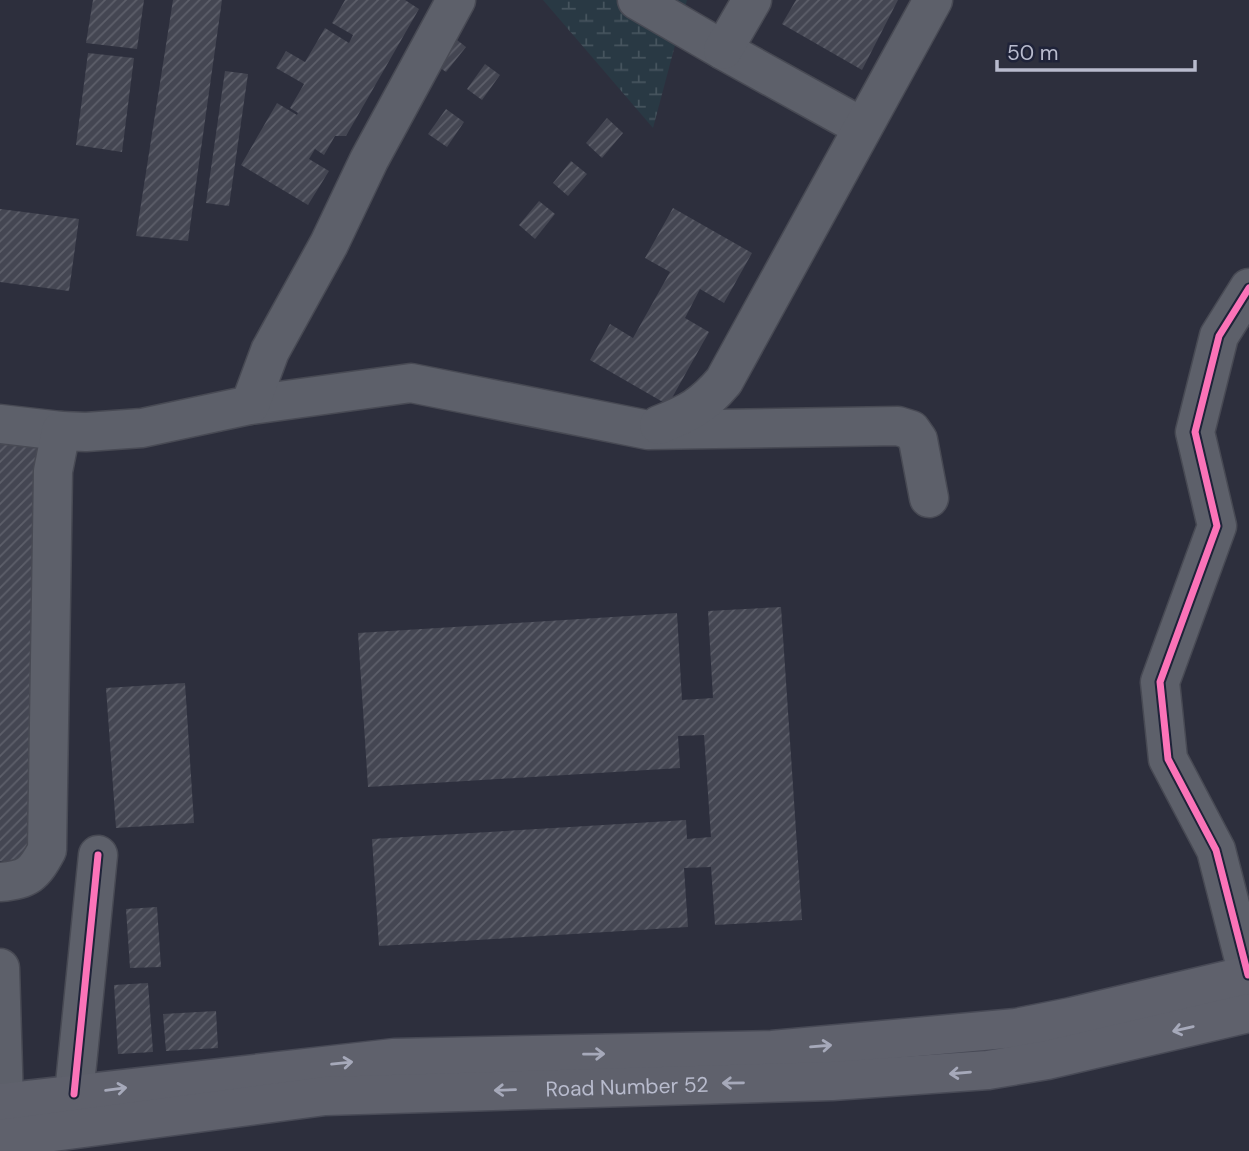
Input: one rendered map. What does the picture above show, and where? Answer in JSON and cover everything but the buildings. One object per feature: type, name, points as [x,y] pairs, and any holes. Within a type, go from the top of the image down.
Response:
[{"type":"main road","name":"Road Number 52","points":[[1,1115],[74,1094],[394,1058],[772,1050],[1016,1028],[1249,975]]},
{"type":"main road","name":"Road Number 52","points":[[1,1115],[325,1096],[832,1081],[988,1070],[1047,1060],[1249,1013]]},
{"type":"street","points":[[250,405],[270,351],[456,0]]},
{"type":"street","points":[[637,0],[863,127]]},
{"type":"street","points":[[723,50],[752,0]]},
{"type":"street","points":[[648,430],[685,415],[709,400],[724,381],[933,0]]},
{"type":"street","points":[[1249,288],[1219,336],[1195,432],[1217,526],[1160,682],[1168,759],[1216,850],[1249,975]]},
{"type":"street","points":[[0,424],[86,432],[142,428],[250,405],[411,383],[648,430],[898,426],[911,430],[918,440],[929,498]]},
{"type":"street","points":[[0,882],[26,877],[36,870],[47,850],[53,471],[61,430]]},
{"type":"street","points":[[74,1094],[99,855]]},
{"type":"street","points":[[0,968],[1,1115]]},
{"type":"green space","points":[[543,0],[687,0],[653,128]]},
{"type":"cycle path","points":[[1248,975],[1216,850],[1168,759],[1160,682],[1217,526],[1195,432],[1219,336],[1249,288]]},
{"type":"cycle path","points":[[74,1094],[98,855]]}]
